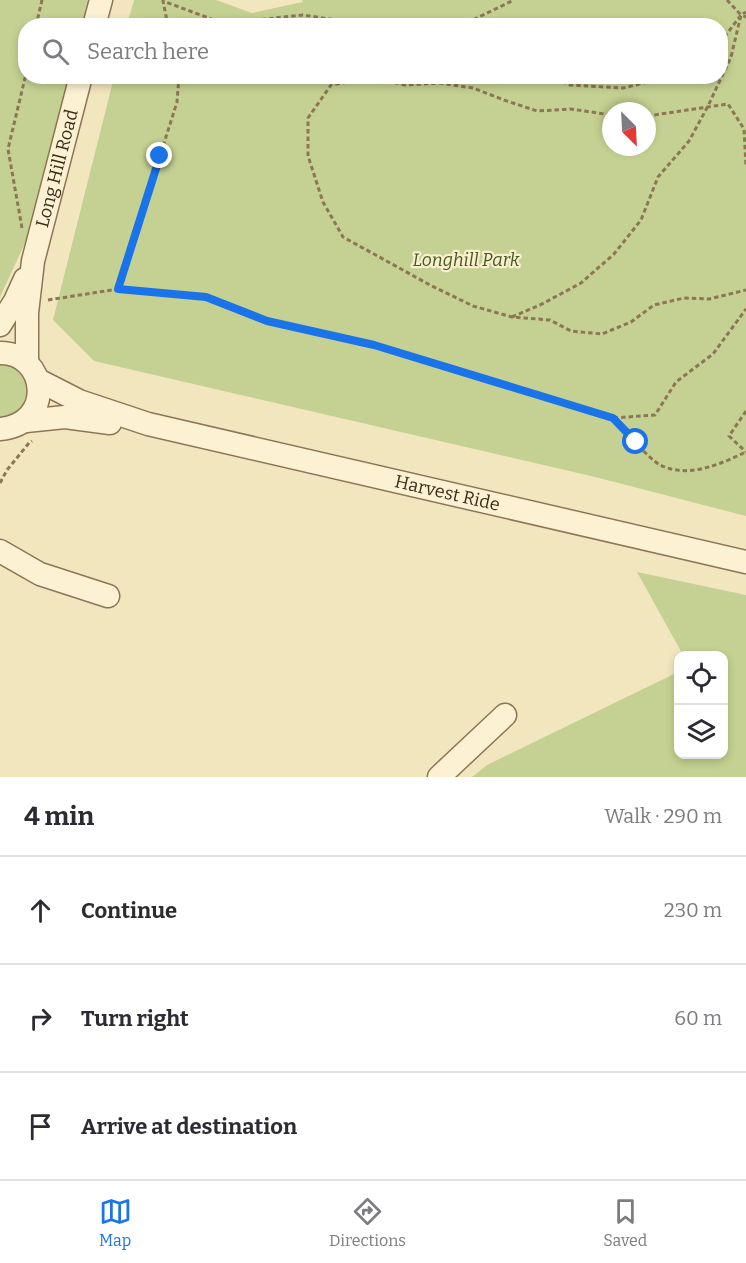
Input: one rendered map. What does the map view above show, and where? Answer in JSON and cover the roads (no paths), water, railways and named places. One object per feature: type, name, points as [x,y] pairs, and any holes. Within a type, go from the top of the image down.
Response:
[{"type":"street","points":[[96,18],[101,0]]},
{"type":"street","name":"Long Hill Road","points":[[14,433],[32,415],[38,402],[27,313],[33,261],[79,84]]},
{"type":"street","name":"Long Hill Road","points":[[0,325],[15,301],[33,261]]},
{"type":"street","name":"Harvest Ride","points":[[0,352],[8,352],[21,358],[33,371],[79,401],[148,424],[746,562]]},
{"type":"street","name":"Harvest Ride","points":[[14,433],[65,417],[116,424],[148,424]]},
{"type":"street","points":[[0,551],[40,574],[108,596]]},
{"type":"street","points":[[439,777],[505,715]]},
{"type":"park label","name":"Longhill Park","points":[[466,260]]}]
